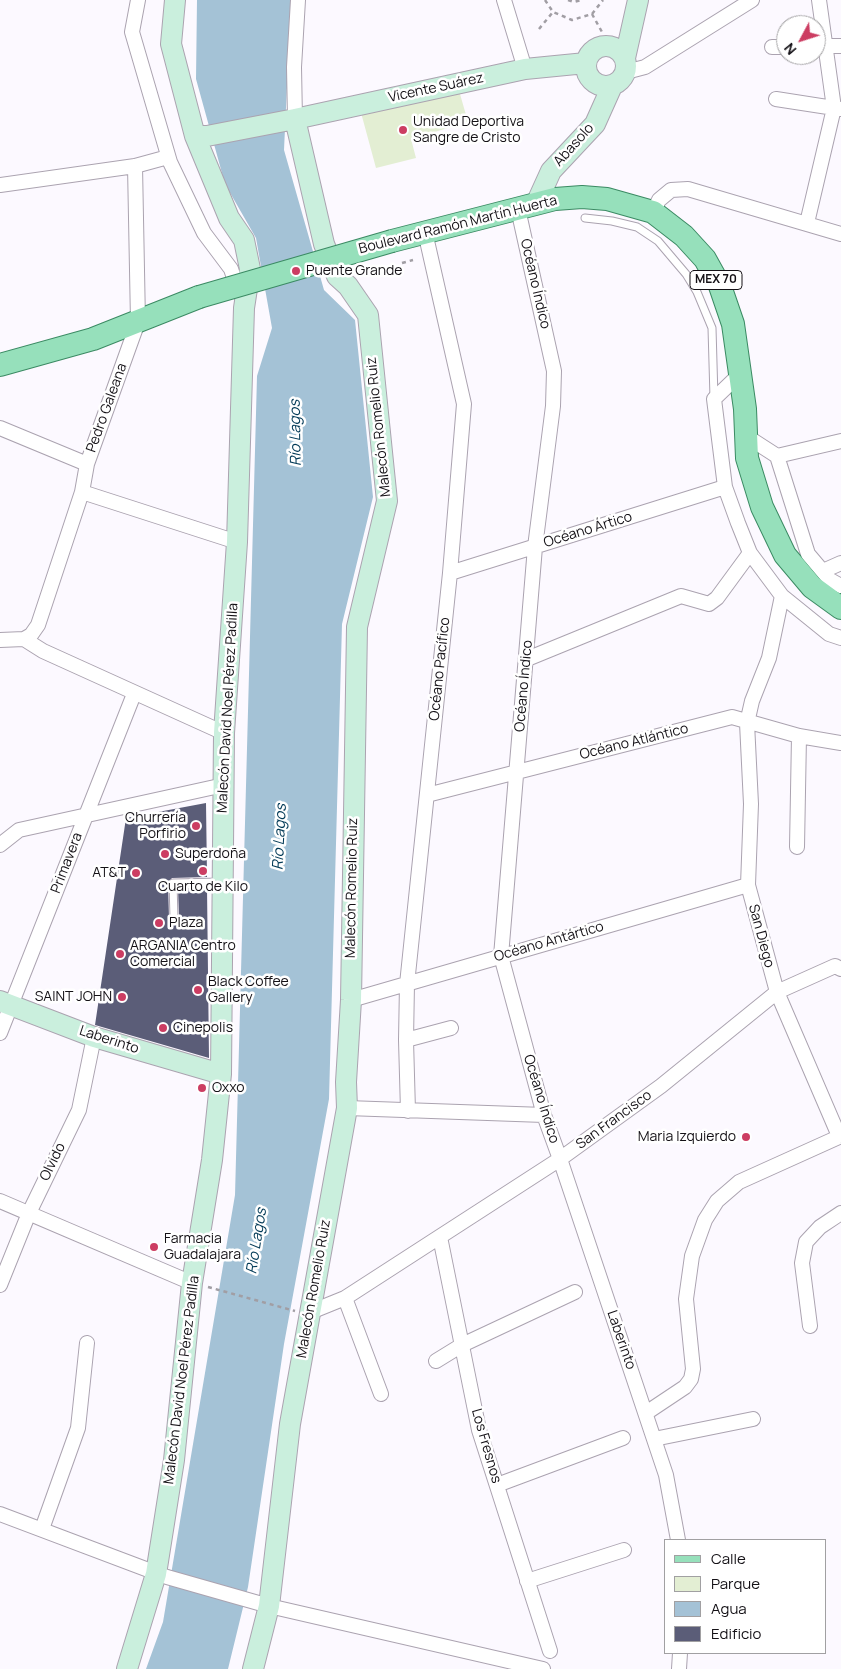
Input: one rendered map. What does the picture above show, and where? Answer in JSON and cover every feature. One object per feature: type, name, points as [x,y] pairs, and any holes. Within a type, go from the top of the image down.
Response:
[{"type":"main road","name":"Boulevard Ramón Martín Huerta","points":[[144,317],[199,297],[392,241],[555,199],[582,197],[606,199],[653,212],[684,236],[705,259],[720,286],[733,324],[747,458],[762,507],[785,554],[812,587],[841,608]]},
{"type":"main road","points":[[0,350],[144,317]]},
{"type":"main road","points":[[0,365],[93,338],[144,317]]},
{"type":"street","points":[[138,0],[132,32],[168,157],[204,233],[231,269],[244,308]]},
{"type":"street","name":"Malecón David Noel Pérez Padilla","points":[[127,1669],[161,1576],[174,1460],[200,1285],[221,1074],[224,733],[237,542],[244,308],[250,269],[244,240],[230,218],[201,136],[172,44],[175,0]]},
{"type":"street","points":[[291,120],[298,0]]},
{"type":"street","points":[[504,0],[525,69]]},
{"type":"street","name":"Abasolo","points":[[527,206],[551,171],[595,124],[621,72],[638,0]]},
{"type":"street","points":[[621,72],[616,48],[603,46],[592,52],[586,64],[586,70],[593,81],[605,86],[621,72],[645,66],[752,0]]},
{"type":"street","points":[[807,223],[837,108],[819,0]]},
{"type":"street","name":"Vicente Suárez","points":[[201,136],[291,120],[525,69],[586,64]]},
{"type":"street","points":[[776,100],[837,108]]},
{"type":"street","name":"Malecón Romelio Ruiz","points":[[253,1669],[290,1424],[302,1312],[347,1108],[346,1082],[350,1000],[357,627],[387,501],[368,315],[348,286],[337,276],[324,244],[291,120]]},
{"type":"street","points":[[0,186],[134,166],[168,157]]},
{"type":"street","name":"Pedro Galeana","points":[[24,639],[31,635],[38,626],[82,492],[87,464],[144,317],[134,166]]},
{"type":"street","points":[[653,212],[659,200],[671,190],[688,189],[841,234]]},
{"type":"street","name":"Océano Índico","points":[[527,206],[554,371],[553,406],[535,547],[501,956],[544,1116],[560,1159]]},
{"type":"street","name":"Océano Pacífico","points":[[408,1111],[407,984],[450,572],[464,404],[426,232]]},
{"type":"street","points":[[739,375],[714,399],[725,487],[750,553],[782,596],[829,634],[841,638]]},
{"type":"street","points":[[0,428],[87,464]]},
{"type":"street","points":[[746,436],[777,456],[808,554],[830,580],[841,586]]},
{"type":"street","points":[[777,456],[841,441]]},
{"type":"street","name":"Océano Ártico","points":[[450,572],[725,487]]},
{"type":"street","points":[[82,492],[237,542]]},
{"type":"street","points":[[527,659],[681,596],[709,604],[717,598],[750,553]]},
{"type":"street","points":[[823,571],[841,563]]},
{"type":"street","name":"San Diego","points":[[782,596],[770,658],[752,701],[747,723],[751,804],[748,885],[776,992],[840,1136]]},
{"type":"street","points":[[0,640],[24,639],[43,651],[134,694],[224,733]]},
{"type":"street","name":"Primavera","points":[[0,1033],[5,1004],[86,815],[134,694]]},
{"type":"street","name":"Océano Atlántico","points":[[427,795],[732,717],[747,723],[799,736],[841,743]]},
{"type":"street","points":[[797,846],[799,736]]},
{"type":"street","points":[[0,845],[19,830],[224,785]]},
{"type":"street","name":"Océano Antártico","points":[[350,1000],[748,885]]},
{"type":"street","name":"San Francisco","points":[[302,1312],[345,1298],[560,1159],[661,1086],[776,992],[838,967]]},
{"type":"street","name":"Laberinto","points":[[5,1004],[94,1036],[221,1074]]},
{"type":"street","points":[[406,1040],[451,1028]]},
{"type":"street","name":"Olvido","points":[[0,1285],[29,1214],[79,1110],[94,1036]]},
{"type":"street","points":[[347,1108],[544,1116]]},
{"type":"street","points":[[646,1413],[685,1387],[691,1379],[693,1368],[686,1298],[688,1281],[692,1256],[705,1220],[717,1201],[739,1182],[840,1136]]},
{"type":"street","name":"Laberinto","points":[[560,1159],[666,1475],[678,1539]]},
{"type":"street","points":[[0,1201],[200,1285]]},
{"type":"street","points":[[810,1326],[802,1263],[806,1242],[820,1227],[841,1213]]},
{"type":"street","name":"Los Fresnos","points":[[440,1237],[479,1430],[550,1651]]},
{"type":"street","points":[[436,1361],[462,1345],[575,1292]]},
{"type":"street","points":[[345,1298],[381,1394]]},
{"type":"street","points":[[42,1529],[78,1428],[87,1344]]},
{"type":"street","points":[[654,1439],[753,1419]]},
{"type":"street","points":[[497,1485],[623,1438]]},
{"type":"street","points":[[0,1514],[161,1576],[262,1604],[543,1669]]},
{"type":"street","points":[[527,1580],[624,1550]]},
{"type":"street","points":[[679,1669],[680,1654]]},
{"type":"lane","points":[[585,218],[612,221],[637,227],[658,241],[686,274],[697,292],[712,328],[714,399]]},
{"type":"lane","points":[[174,918],[172,883],[222,882]]},
{"type":"path","points":[[545,0],[553,12],[572,20],[592,14],[603,0]]},
{"type":"path","points":[[568,0],[574,2],[581,0]]},
{"type":"path","points":[[539,29],[553,12]]},
{"type":"path","points":[[592,14],[602,32]]},
{"type":"path","points":[[402,262],[413,260]]},
{"type":"path","points":[[200,1285],[302,1312]]},
{"type":"green space","name":"Unidad Deportiva Sangre de Cristo","points":[[458,87],[468,122],[411,139],[416,158],[376,168],[360,109]]},
{"type":"water","name":"Río Lagos","points":[[197,0],[291,0],[284,150],[324,290],[355,320],[373,497],[342,624],[329,1099],[284,1344],[248,1587],[228,1669],[146,1669],[163,1622],[235,1195],[257,376],[272,328],[256,238],[225,184],[196,79]]},
{"type":"building","name":"Plaza","points":[[206,803],[207,877],[172,878],[168,883],[169,918],[174,923],[179,918],[178,888],[207,888],[209,1058],[95,1025],[126,818]]},
{"type":"place","name":"Unidad Deportiva Sangre de Cristo","points":[[403,130]]},
{"type":"place","name":"Puente Grande","points":[[296,271]]},
{"type":"place","name":"Churrería Porfirio","points":[[196,826]]},
{"type":"place","name":"Superdoña","points":[[165,854]]},
{"type":"place","name":"Cuarto de Kilo","points":[[203,871]]},
{"type":"place","name":"AT&T","points":[[136,873]]},
{"type":"place","name":"Plaza","points":[[159,923]]},
{"type":"place","name":"ARGANIA Centro Comercial","points":[[120,954]]},
{"type":"place","name":"Black Coffee Gallery","points":[[198,990]]},
{"type":"place","name":"SAINT JOHN","points":[[122,997]]},
{"type":"place","name":"Cinepolis","points":[[163,1028]]},
{"type":"place","name":"Oxxo","points":[[202,1088]]},
{"type":"place","name":"Maria Izquierdo","points":[[746,1137]]},
{"type":"place","name":"Farmacia Guadalajara","points":[[154,1247]]}]
